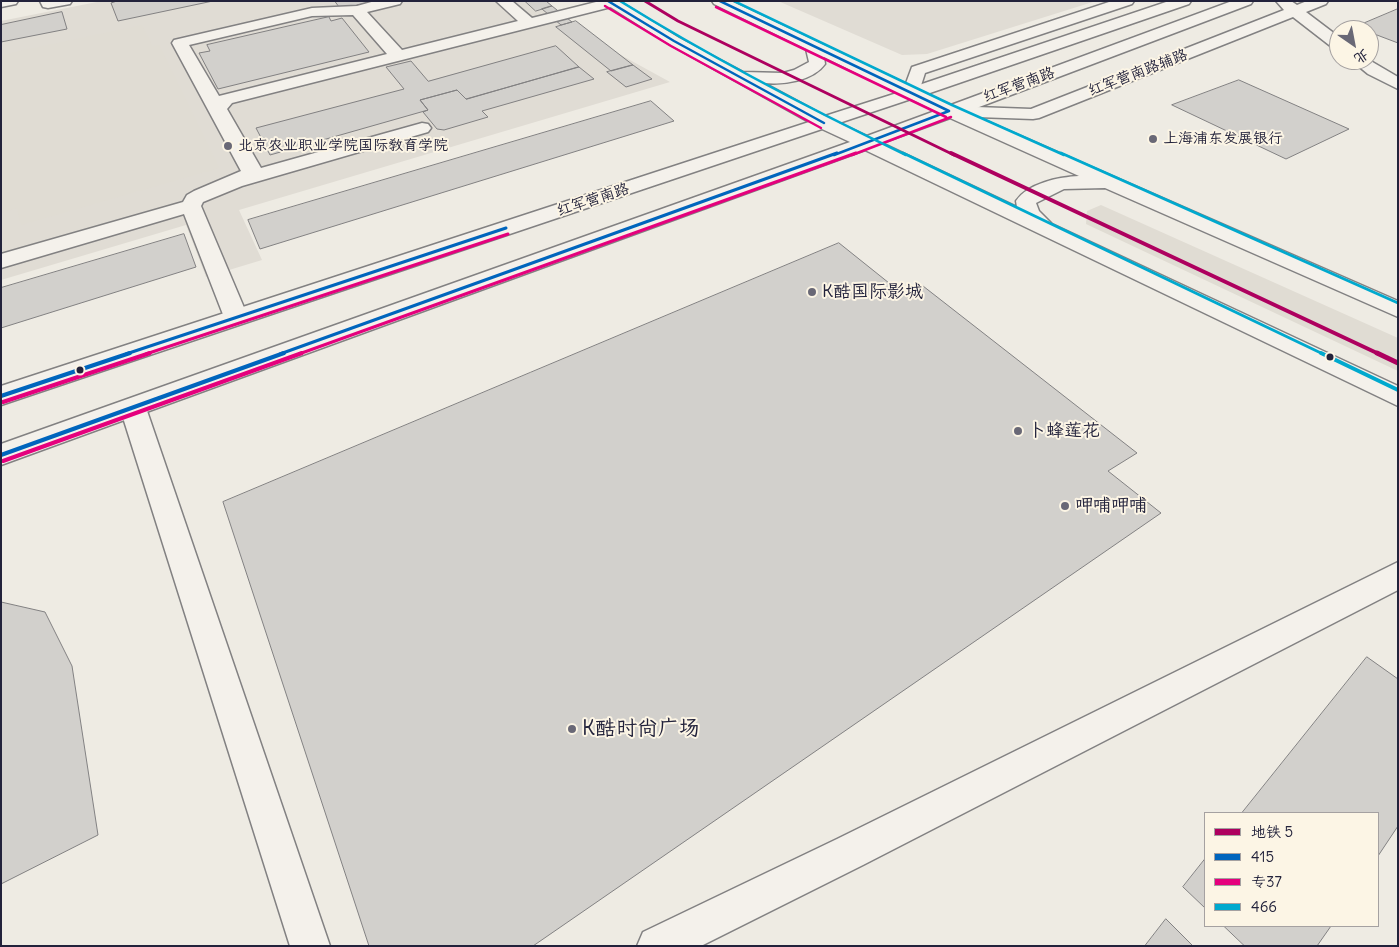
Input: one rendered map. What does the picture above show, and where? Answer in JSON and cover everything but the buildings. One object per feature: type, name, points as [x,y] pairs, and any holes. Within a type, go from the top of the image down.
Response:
[{"type":"main road","points":[[1,3],[11,1]]},
{"type":"main road","points":[[47,1],[48,4],[64,1]]},
{"type":"main road","points":[[241,180],[251,174],[251,168],[180,43],[312,12],[357,10],[396,1]]},
{"type":"main road","points":[[503,1],[529,23]]},
{"type":"main road","points":[[720,1],[911,94],[1398,310]]},
{"type":"main road","points":[[911,94],[918,70],[1127,1]]},
{"type":"main road","name":"红军营南路","points":[[1,396],[730,155],[1184,1]]},
{"type":"main road","name":"红军营南路","points":[[1,455],[866,143],[1246,1]]},
{"type":"main road","points":[[1281,1],[1329,37]]},
{"type":"main road","name":"红军营南路辅路","points":[[949,111],[1033,114],[1321,1]]},
{"type":"main road","points":[[218,109],[220,103],[226,100],[609,2],[674,41],[824,123],[1398,397]]},
{"type":"main road","points":[[357,10],[398,56]]},
{"type":"main road","points":[[733,74],[757,78],[784,79],[803,74],[817,64],[814,47]]},
{"type":"main road","points":[[994,66],[1004,76],[1026,83]]},
{"type":"main road","points":[[1373,70],[1398,84]]},
{"type":"main road","points":[[236,317],[191,206],[194,199],[208,191],[241,180],[422,128]]},
{"type":"main road","points":[[730,155],[748,158],[760,164],[767,171],[766,179]]},
{"type":"main road","points":[[1046,230],[1029,213],[1026,201],[1040,191],[1058,183],[1086,181],[1119,186]]},
{"type":"main road","points":[[2,255],[191,206]]},
{"type":"main road","points":[[133,408],[310,946]]},
{"type":"main road","points":[[657,946],[859,847],[1398,575]]},
{"type":"shaded area","name":"北京农业职业学院国际教育学院","points":[[102,1],[546,1],[572,22],[619,54],[670,82],[239,210],[262,260],[206,277],[186,225],[1,280],[1,21]]},
{"type":"shaded area","points":[[778,1],[1096,1],[927,54],[902,55]]},
{"type":"shaded area","points":[[142,25],[152,46],[159,45],[219,168],[21,225],[17,208],[1,213],[1,55]]},
{"type":"shaded area","points":[[1101,205],[1398,338],[1398,371],[1086,224],[1087,211]]},
{"type":"metro line","name":"5","points":[[645,1],[678,21],[863,112],[1398,363]]},
{"type":"transit line","name":"415","points":[[608,1],[674,41],[824,123]]},
{"type":"transit line","name":"466","points":[[620,1],[677,36],[827,117],[1398,390]]},
{"type":"transit line","name":"415","points":[[720,1],[949,111]]},
{"type":"transit line","name":"466","points":[[734,1],[952,105],[1398,303]]},
{"type":"transit line","name":"专37","points":[[605,6],[671,46],[821,128]]},
{"type":"transit line","name":"专37","points":[[716,7],[946,117]]},
{"type":"transit line","name":"415","points":[[1,455],[866,143],[949,111]]},
{"type":"transit line","name":"专37","points":[[3,461],[868,149],[951,117]]},
{"type":"transit line","name":"415","points":[[1,396],[506,228]]},
{"type":"transit line","name":"专37","points":[[3,402],[508,234]]},
{"type":"place","name":"上海浦东发展银行","points":[[1153,139]]},
{"type":"place","name":"北京农业职业学院国际教育学院","points":[[228,146]]},
{"type":"place","name":"K酷国际影城","points":[[812,292]]},
{"type":"place","name":"卜蜂莲花","points":[[1018,431]]},
{"type":"place","name":"呷哺呷哺","points":[[1065,506]]},
{"type":"place","name":"K酷时尚广场","points":[[572,729]]}]
